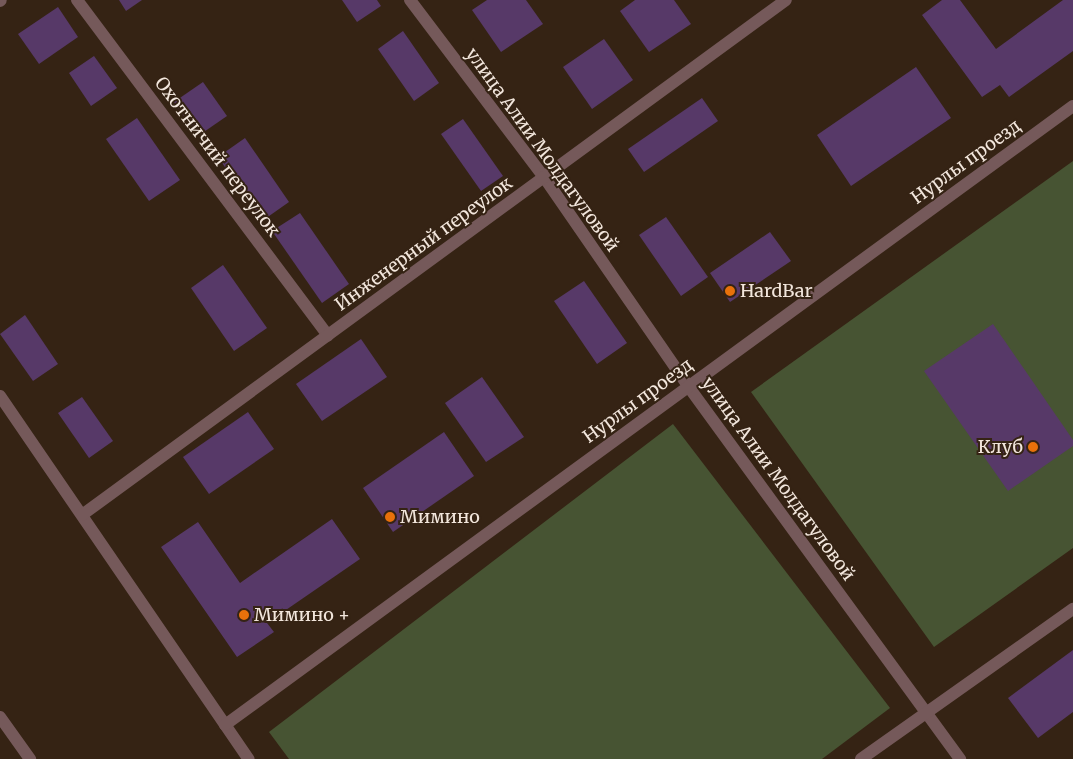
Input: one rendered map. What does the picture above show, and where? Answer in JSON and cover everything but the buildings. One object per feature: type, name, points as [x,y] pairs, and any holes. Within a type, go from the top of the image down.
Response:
[{"type":"street","name":"Охотничий переулок","points":[[77,0],[328,336]]},
{"type":"street","name":"улица Алии Молдагуловой","points":[[410,0],[544,177],[688,386],[960,759]]},
{"type":"street","name":"Инженерный переулок","points":[[82,515],[786,0]]},
{"type":"street","name":"Нурлы проезд","points":[[226,725],[1073,106]]},
{"type":"street","points":[[0,396],[249,759]]},
{"type":"street","points":[[861,759],[926,711],[1073,610]]},
{"type":"street","points":[[0,717],[30,759]]},
{"type":"green space","points":[[1073,161],[1073,548],[934,647],[751,392]]},
{"type":"green space","points":[[673,424],[890,708],[822,759],[289,759],[269,732]]},
{"type":"place","name":"HardBar","points":[[730,291]]},
{"type":"place","name":"Клуб","points":[[1033,447]]},
{"type":"place","name":"Мимино","points":[[390,517]]},
{"type":"place","name":"Мимино +","points":[[244,615]]}]
